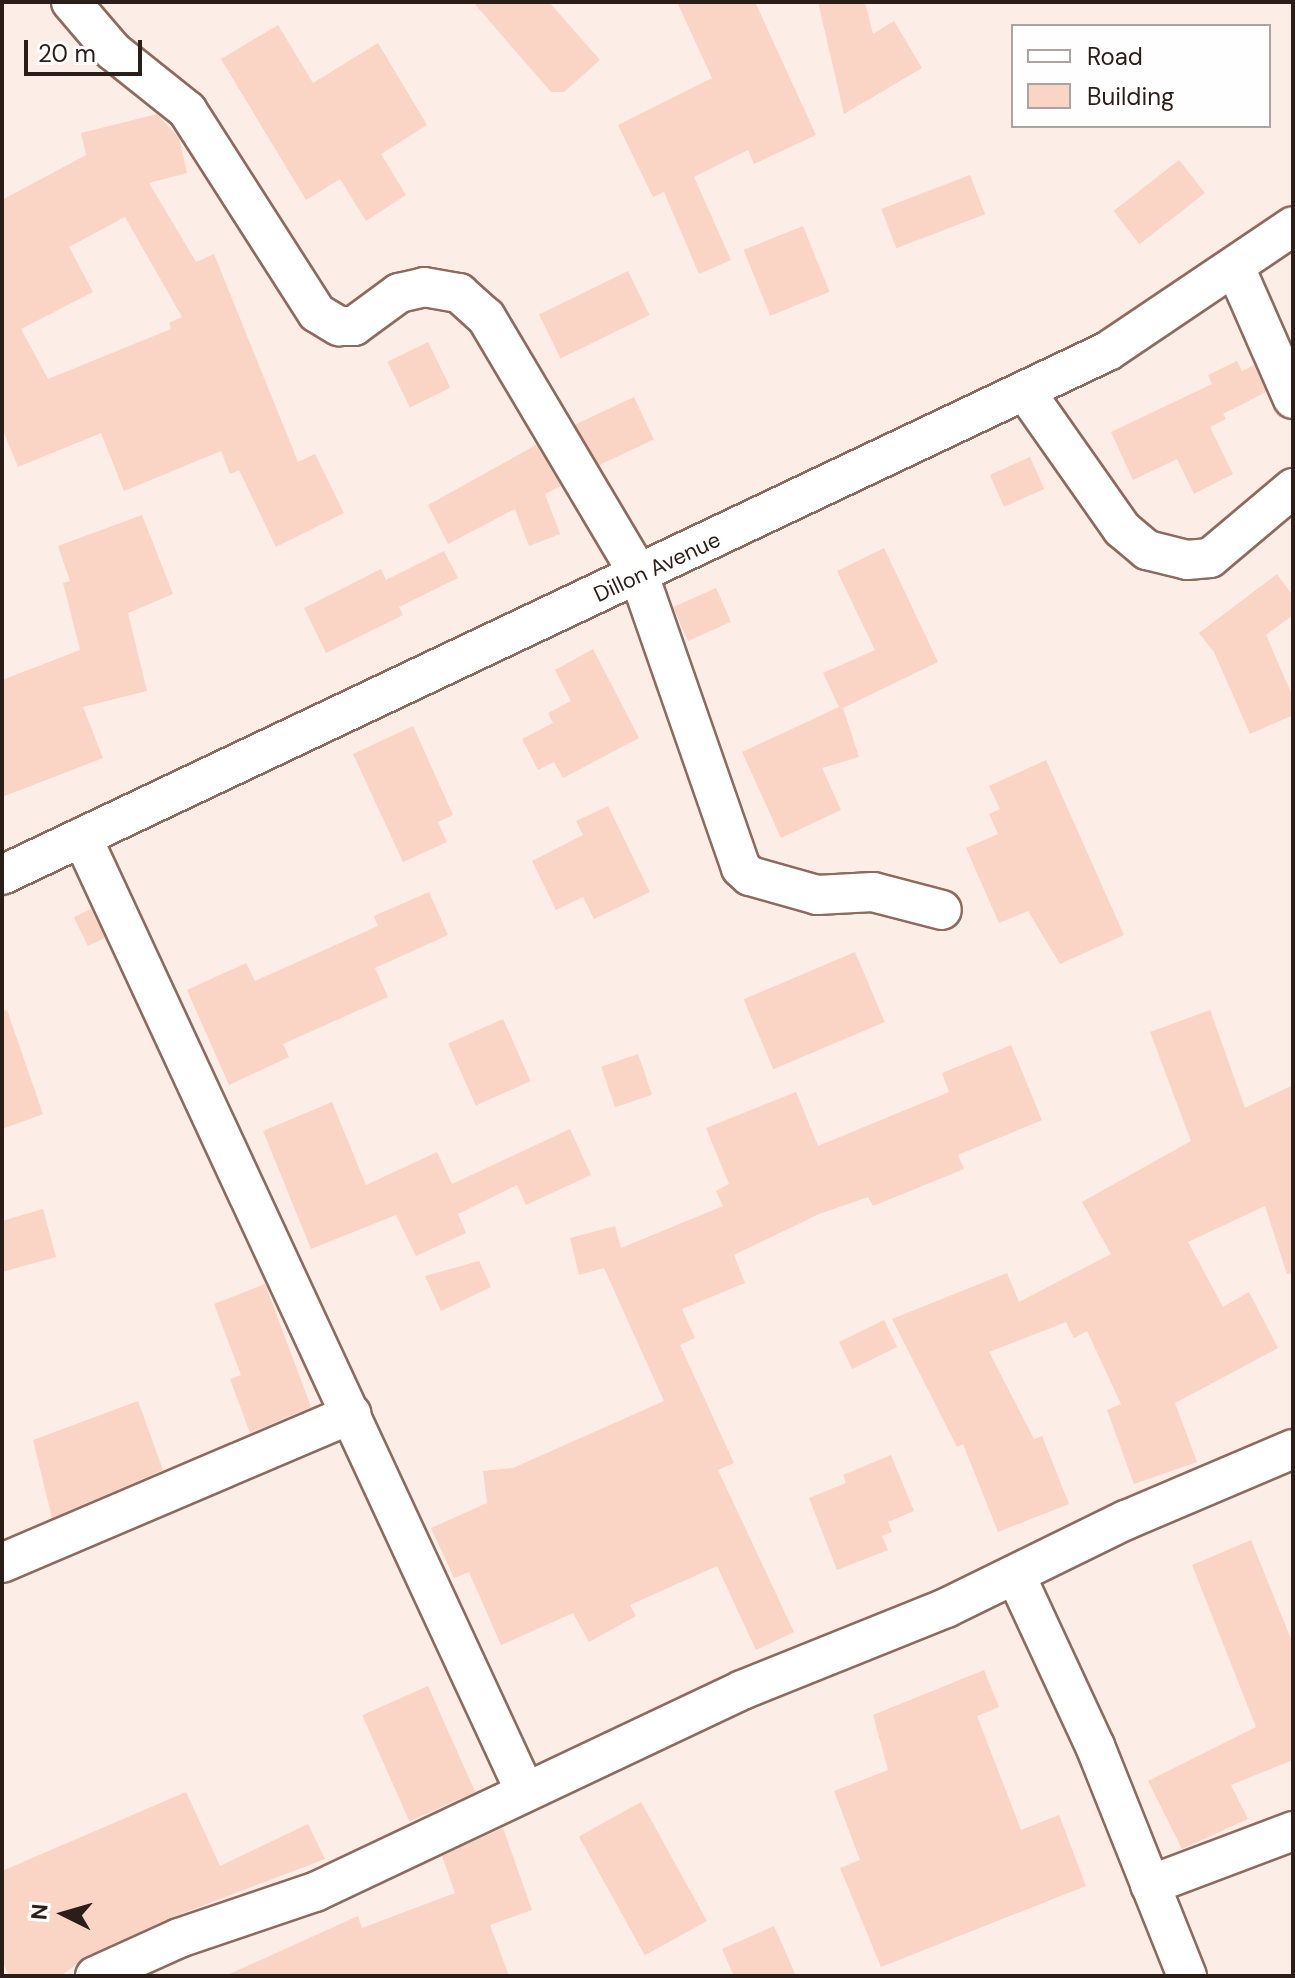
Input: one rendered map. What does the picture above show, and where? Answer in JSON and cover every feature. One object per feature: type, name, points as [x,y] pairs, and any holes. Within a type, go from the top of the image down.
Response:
[{"type":"street","points":[[71,2],[113,51],[187,110],[317,313],[339,326],[354,326],[399,293],[424,287],[459,293],[486,317],[639,575],[741,868],[750,876],[817,895],[873,892],[942,910]]},
{"type":"street","name":"Dillon Avenue","points":[[2,875],[1108,351],[1293,226]]},
{"type":"street","points":[[1235,267],[1293,399]]},
{"type":"street","points":[[1025,391],[1122,529],[1147,550],[1187,560],[1210,558],[1293,488]]},
{"type":"street","points":[[82,837],[524,1789]]},
{"type":"street","points":[[2,1563],[352,1414]]},
{"type":"street","points":[[95,1976],[179,1938],[315,1892],[524,1789],[742,1690],[1016,1576],[1126,1520],[1293,1449]]},
{"type":"street","points":[[1016,1576],[1095,1746],[1187,1976]]},
{"type":"street","points":[[1150,1885],[1293,1831]]},
{"type":"building","points":[[473,2],[549,2],[600,60],[564,92],[551,92]]},
{"type":"building","points":[[677,2],[755,2],[816,135],[754,164],[748,150],[694,177],[731,260],[699,274],[664,192],[653,197],[618,125],[712,78]]},
{"type":"building","points":[[818,2],[865,2],[873,34],[894,21],[922,68],[844,114]]},
{"type":"building","points":[[278,25],[313,83],[378,43],[427,125],[381,154],[406,195],[366,221],[340,179],[306,200],[221,59]]},
{"type":"building","points":[[157,114],[179,138],[187,173],[149,183],[196,262],[214,254],[298,462],[315,454],[344,513],[276,547],[239,470],[230,474],[221,451],[124,491],[101,433],[18,467],[2,428],[2,200],[86,155],[81,133]],"holes":[[[125,217],[182,317],[169,323],[171,329],[48,379],[21,329],[93,292],[69,247]]]},
{"type":"building","points":[[1179,160],[1205,193],[1139,244],[1114,211]]},
{"type":"building","points":[[970,175],[985,214],[896,248],[881,209]]},
{"type":"building","points":[[803,226],[830,292],[770,316],[744,250]]},
{"type":"building","points":[[628,271],[649,315],[560,358],[539,314]]},
{"type":"building","points":[[428,342],[450,388],[410,408],[388,362]]},
{"type":"building","points":[[1237,361],[1242,371],[1254,365],[1266,392],[1223,414],[1226,419],[1210,427],[1233,474],[1194,494],[1177,459],[1133,480],[1111,432],[1212,384],[1208,375]]},
{"type":"building","points":[[634,397],[654,440],[595,467],[575,424]]},
{"type":"building","points":[[536,445],[561,486],[545,494],[560,534],[529,546],[515,509],[448,544],[428,505]]},
{"type":"building","points":[[1030,457],[1044,489],[1004,507],[990,475]]},
{"type":"building","points":[[142,515],[173,594],[128,613],[147,691],[83,707],[103,758],[2,797],[2,680],[80,650],[63,583],[70,581],[58,546]]},
{"type":"building","points":[[884,548],[938,662],[843,708],[859,757],[822,768],[841,810],[781,838],[742,752],[839,707],[823,673],[875,650],[837,571]]},
{"type":"building","points":[[444,551],[458,578],[399,607],[403,615],[326,653],[304,608],[381,569],[386,580]]},
{"type":"building","points":[[1277,574],[1293,596],[1293,615],[1266,635],[1293,697],[1293,715],[1250,734],[1214,652],[1199,633]]},
{"type":"building","points":[[716,588],[731,622],[688,641],[673,607]]},
{"type":"building","points":[[593,649],[639,738],[563,778],[554,762],[538,770],[522,739],[553,723],[548,713],[571,701],[555,670]]},
{"type":"building","points":[[413,726],[453,815],[438,822],[447,842],[403,862],[353,754]]},
{"type":"building","points":[[1046,760],[1124,935],[1060,964],[1028,911],[999,923],[966,848],[998,834],[989,814],[1000,809],[989,786]]},
{"type":"building","points":[[608,806],[650,892],[594,919],[583,897],[556,910],[532,861],[583,835],[576,821]]},
{"type":"building","points":[[429,892],[448,935],[375,968],[388,997],[283,1044],[289,1057],[229,1085],[187,990],[246,963],[255,981],[378,926],[374,916]]},
{"type":"building","points":[[91,909],[105,938],[88,946],[74,917]]},
{"type":"building","points":[[855,952],[885,1022],[773,1069],[744,999]]},
{"type":"building","points":[[7,1010],[43,1114],[2,1129],[2,1011]]},
{"type":"building","points":[[1210,1010],[1245,1108],[1293,1085],[1293,1273],[1287,1274],[1265,1206],[1188,1242],[1223,1307],[1249,1292],[1278,1348],[1175,1403],[1197,1462],[1134,1484],[1107,1410],[1121,1404],[1087,1331],[1074,1338],[1066,1322],[989,1352],[1034,1439],[1042,1436],[1069,1504],[998,1532],[963,1444],[957,1447],[892,1319],[1007,1273],[1019,1302],[1111,1254],[1082,1202],[1191,1141],[1150,1032]]},
{"type":"building","points":[[503,1019],[531,1081],[476,1106],[448,1043]]},
{"type":"building","points":[[1011,1045],[1042,1120],[958,1155],[964,1169],[873,1206],[868,1197],[819,1214],[734,1255],[745,1283],[682,1309],[695,1338],[680,1345],[734,1463],[718,1470],[794,1632],[756,1650],[717,1566],[630,1605],[636,1616],[589,1642],[573,1613],[501,1645],[469,1572],[454,1578],[431,1528],[487,1503],[483,1471],[513,1468],[664,1401],[604,1268],[579,1275],[570,1238],[615,1226],[621,1248],[723,1206],[716,1191],[729,1184],[706,1128],[796,1092],[818,1146],[949,1092],[942,1073]]},
{"type":"building","points":[[638,1054],[652,1095],[615,1107],[601,1067]]},
{"type":"building","points":[[332,1102],[366,1185],[437,1152],[452,1184],[570,1129],[591,1175],[526,1205],[517,1185],[458,1214],[466,1233],[416,1256],[396,1215],[311,1249],[263,1131]]},
{"type":"building","points":[[43,1209],[56,1257],[2,1272],[2,1221]]},
{"type":"building","points":[[479,1261],[491,1287],[441,1311],[425,1276]]},
{"type":"building","points":[[265,1284],[311,1407],[250,1433],[230,1379],[241,1375],[214,1304]]},
{"type":"building","points":[[884,1320],[897,1347],[852,1369],[839,1342]]},
{"type":"building","points":[[138,1401],[163,1470],[52,1518],[33,1440]]},
{"type":"building","points":[[891,1455],[914,1511],[888,1522],[892,1532],[882,1536],[888,1550],[837,1570],[809,1498],[846,1483],[843,1475]]},
{"type":"building","points":[[1251,1540],[1293,1644],[1293,1760],[1231,1785],[1248,1819],[1182,1849],[1148,1781],[1256,1727],[1192,1565]]},
{"type":"building","points":[[984,1670],[999,1707],[977,1716],[1021,1830],[1059,1815],[1086,1886],[881,1967],[840,1868],[860,1860],[834,1791],[888,1770],[873,1715]]},
{"type":"building","points":[[428,1686],[475,1792],[409,1821],[362,1715]]},
{"type":"building","points":[[186,1792],[220,1866],[308,1824],[325,1859],[170,1918],[86,1956],[61,1976],[9,1976],[2,1961],[2,1871]]},
{"type":"building","points":[[641,1802],[707,1921],[645,1955],[579,1836]]},
{"type":"building","points":[[503,1828],[532,1910],[490,1925],[509,1976],[225,1976],[358,1916],[362,1928],[455,1893],[442,1856]]},
{"type":"building","points":[[774,1926],[796,1976],[734,1976],[722,1949]]}]
